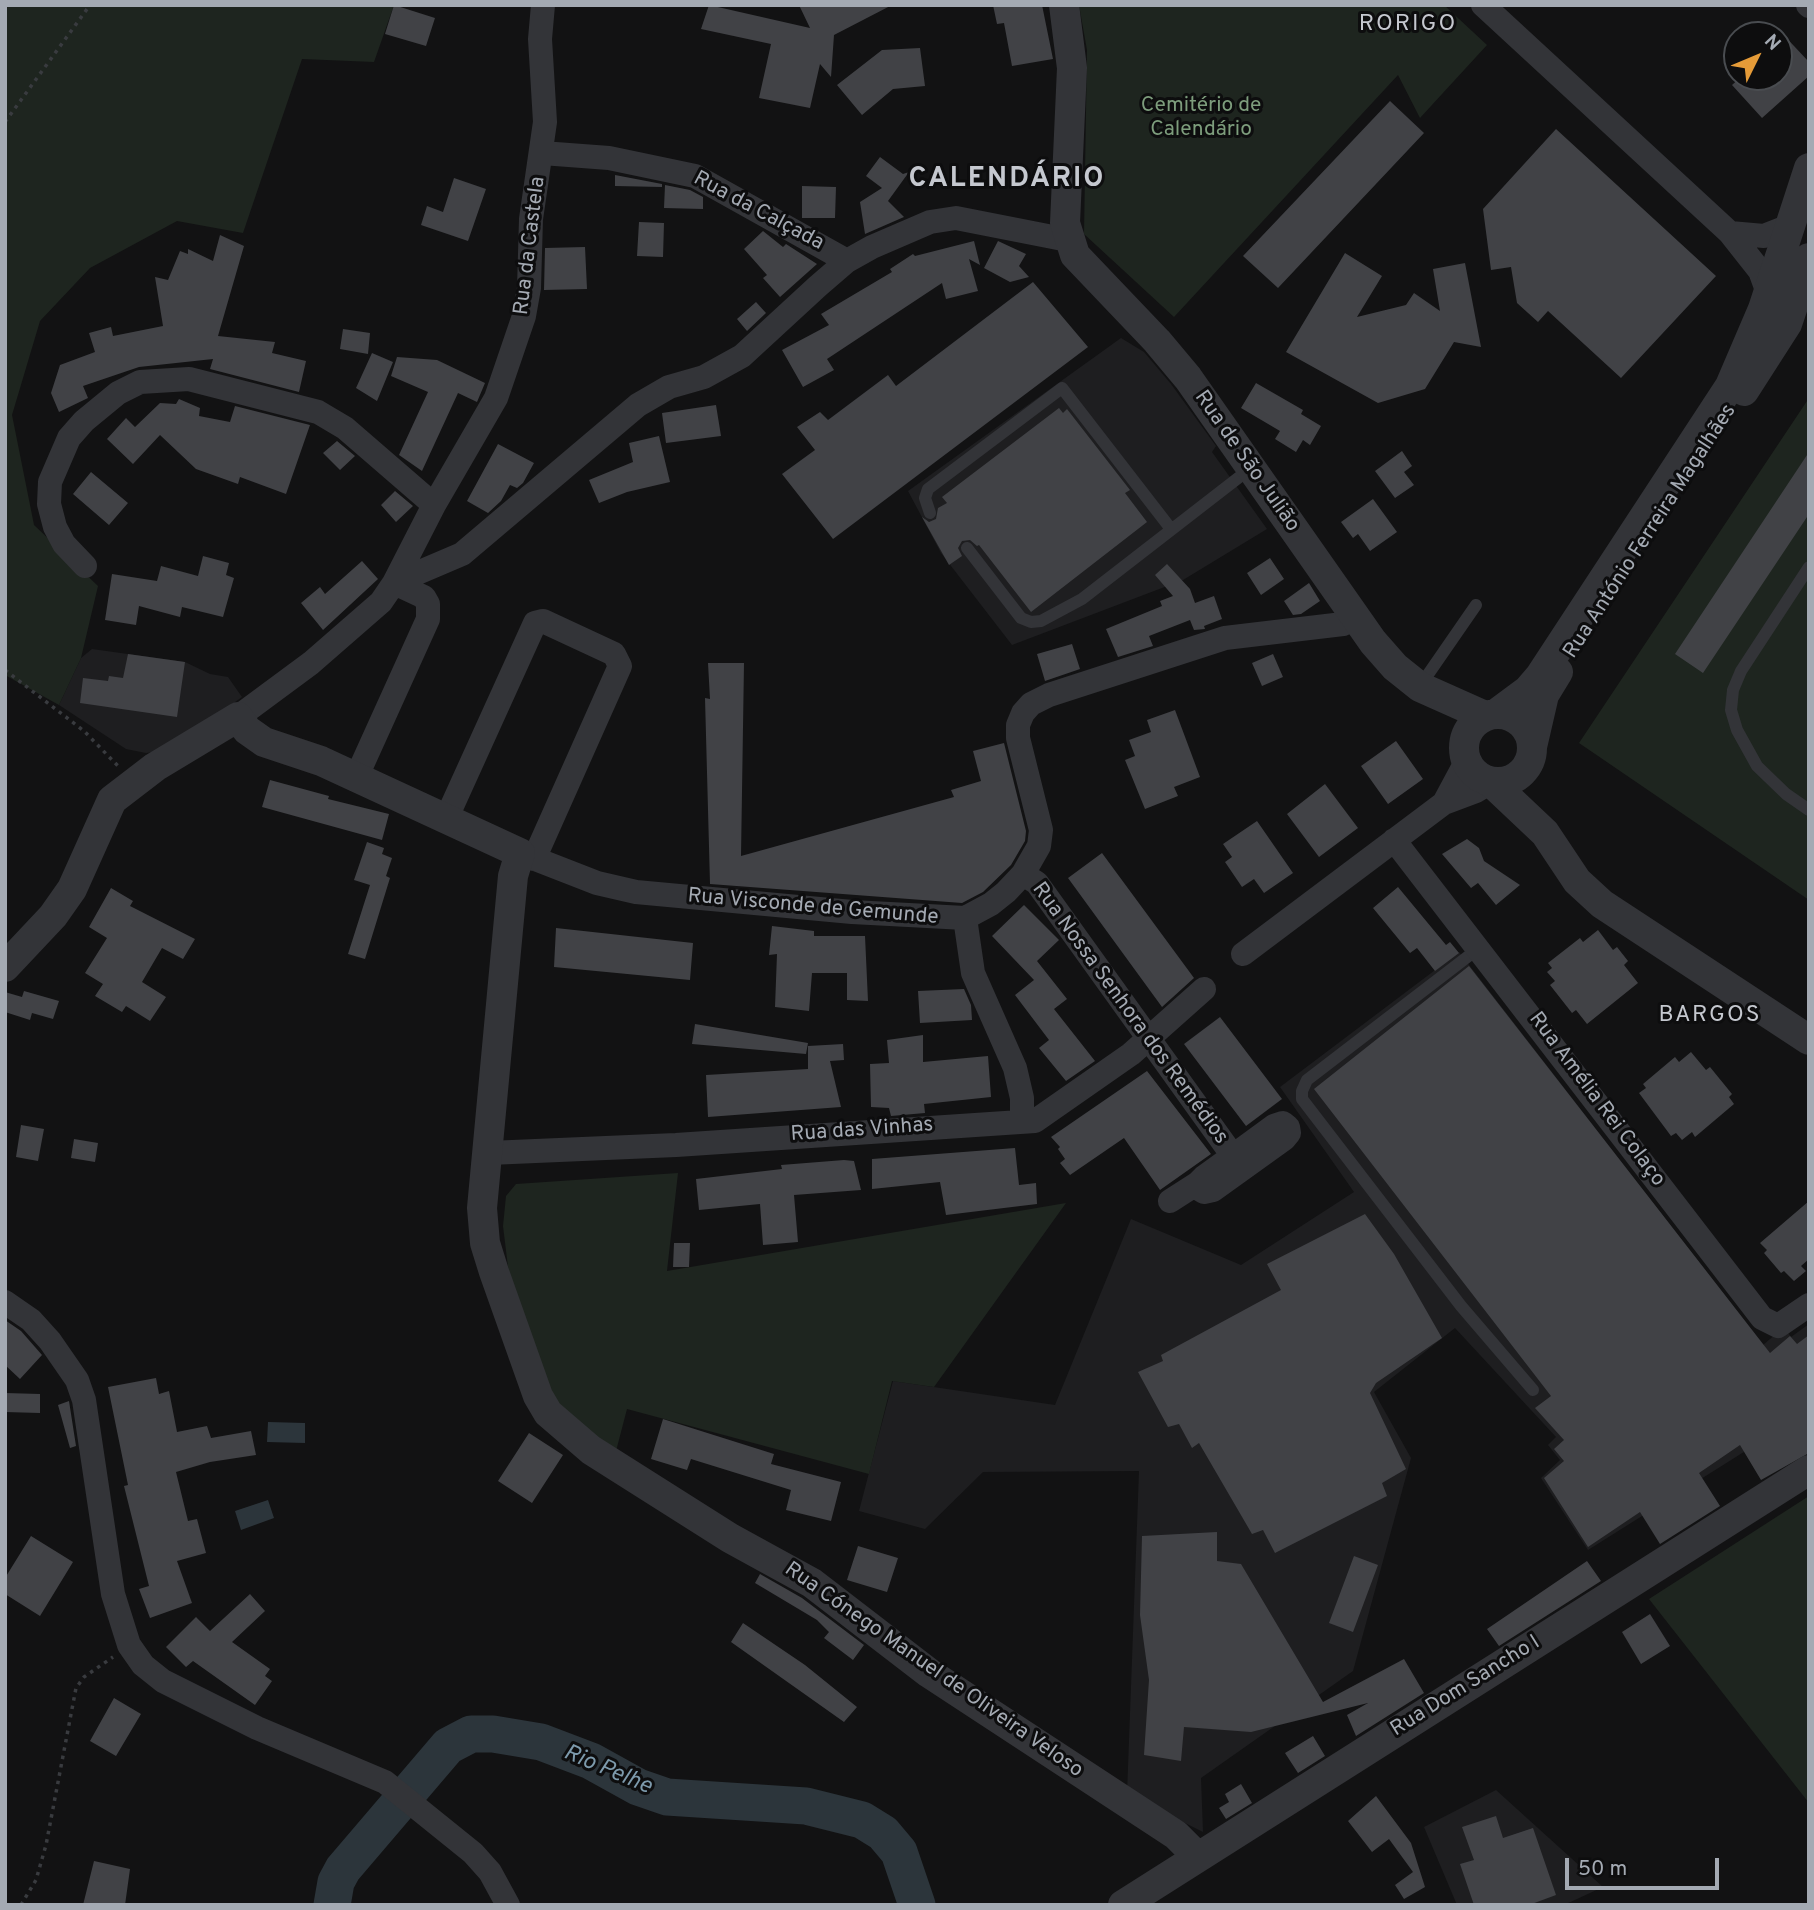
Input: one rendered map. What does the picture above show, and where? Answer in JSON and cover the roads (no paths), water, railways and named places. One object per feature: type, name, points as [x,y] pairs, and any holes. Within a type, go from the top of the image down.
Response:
[{"type":"street","name":"Rua da Castela","points":[[394,583],[434,505],[496,398],[522,326],[529,288],[531,219],[545,122],[540,39],[543,5]]},
{"type":"street","points":[[5,967],[27,947],[66,898],[87,857],[102,817],[113,800],[131,783],[238,717],[363,620],[394,583],[462,554],[638,405],[669,387],[704,377],[742,356],[847,261],[908,229],[956,218],[1068,240],[1064,205],[1072,68],[1064,5]]},
{"type":"street","points":[[1483,5],[1730,233],[1760,271],[1773,309]]},
{"type":"street","name":"Rua da Calçada","points":[[542,153],[609,158],[695,176],[847,261]]},
{"type":"street","name":"Rua António Ferreira Magalhães","points":[[1532,752],[1544,695],[1773,309],[1809,168]]},
{"type":"street","points":[[1730,233],[1765,236],[1798,211]]},
{"type":"street","name":"Rua de São Julião","points":[[1068,240],[1086,270],[1140,322],[1175,361],[1354,619],[1395,667],[1420,687],[1440,712],[1465,756]]},
{"type":"street","name":"Rua António Ferreira Magalhães","points":[[1491,715],[1528,690],[1540,676],[1712,415],[1773,309],[1809,258]]},
{"type":"street","points":[[85,566],[64,544],[55,527],[49,503],[50,482],[69,438],[83,421],[108,399],[139,382],[189,379],[318,412],[345,428],[434,505]]},
{"type":"street","points":[[356,778],[428,619],[428,604],[424,597],[394,583]]},
{"type":"street","name":"Rua Visconde de Gemunde","points":[[238,717],[247,730],[264,742],[321,761],[527,856],[597,883],[646,894],[852,912],[965,918],[991,904],[1023,874],[1040,846],[1041,830],[1018,738],[1018,725],[1031,704],[1049,695],[1217,640],[1343,624],[1354,619]]},
{"type":"street","points":[[447,817],[535,623],[543,621],[614,654],[620,666],[527,856]]},
{"type":"street","name":"Rua de São Julião","points":[[1420,687],[1491,715]]},
{"type":"street","points":[[1444,803],[1465,756],[1468,730],[1491,715],[1517,719],[1530,736],[1545,834]]},
{"type":"street","points":[[1243,954],[1444,803],[1491,782],[1516,778],[1532,752]]},
{"type":"street","points":[[1465,756],[1472,771],[1491,782],[1545,834],[1577,881],[1602,904],[1809,1040]]},
{"type":"street","name":"Rua Amélia Rei Colaço","points":[[1394,840],[1762,1318],[1778,1326],[1809,1305]]},
{"type":"street","name":"Rua Cónego Manuel de Oliveira Veloso","points":[[527,856],[513,876],[489,1153],[481,1208],[489,1257],[538,1396],[559,1426],[591,1450],[730,1538],[812,1583],[929,1673],[1176,1835],[1198,1857]]},
{"type":"street","name":"Rua Nossa Senhora dos Remédios","points":[[1023,874],[1037,883],[1233,1156]]},
{"type":"street","points":[[965,918],[973,973],[1015,1068],[1022,1098],[1022,1120]]},
{"type":"street","name":"Rua das Vinhas","points":[[489,1153],[1035,1121],[1149,1036],[1204,989]]},
{"type":"street","name":"Rua Nossa Senhora dos Remédios","points":[[1170,1201],[1274,1126],[1283,1123],[1288,1127],[1289,1133],[1284,1139],[1213,1190],[1204,1192],[1199,1189],[1198,1183]]},
{"type":"street","points":[[5,1302],[31,1320],[50,1340],[77,1380],[85,1400],[106,1560],[129,1645],[143,1665],[163,1681],[257,1728],[372,1776],[406,1799],[473,1853],[490,1872],[508,1905]]},
{"type":"street","name":"Rua Dom Sancho I","points":[[1123,1905],[1809,1470]]},
{"type":"lane","points":[[930,513],[925,498],[928,489],[1062,388],[1171,529]]},
{"type":"lane","points":[[967,548],[1021,618],[1036,622],[1082,599],[1251,468]]},
{"type":"lane","points":[[1809,567],[1741,671],[1733,690],[1731,710],[1737,730],[1757,766],[1786,794],[1809,810]]},
{"type":"lane","points":[[1420,687],[1476,605]]},
{"type":"lane","points":[[1479,948],[1307,1080],[1302,1099],[1461,1306],[1533,1390]]},
{"type":"waterway","name":"Rio Pelhe","points":[[332,1905],[336,1882],[343,1869],[448,1746],[471,1734],[493,1734],[541,1742],[591,1761],[638,1787],[667,1797],[806,1806],[862,1820],[883,1833],[899,1852],[917,1905]]},
{"type":"district","name":"RORIGO","points":[[1408,25]]},
{"type":"district","name":"CALENDÁRIO","points":[[1007,180]]},
{"type":"district","name":"BARGOS","points":[[1710,1016]]},
{"type":"park label","name":"Cemitério de Calendário","points":[[1201,119]]}]
